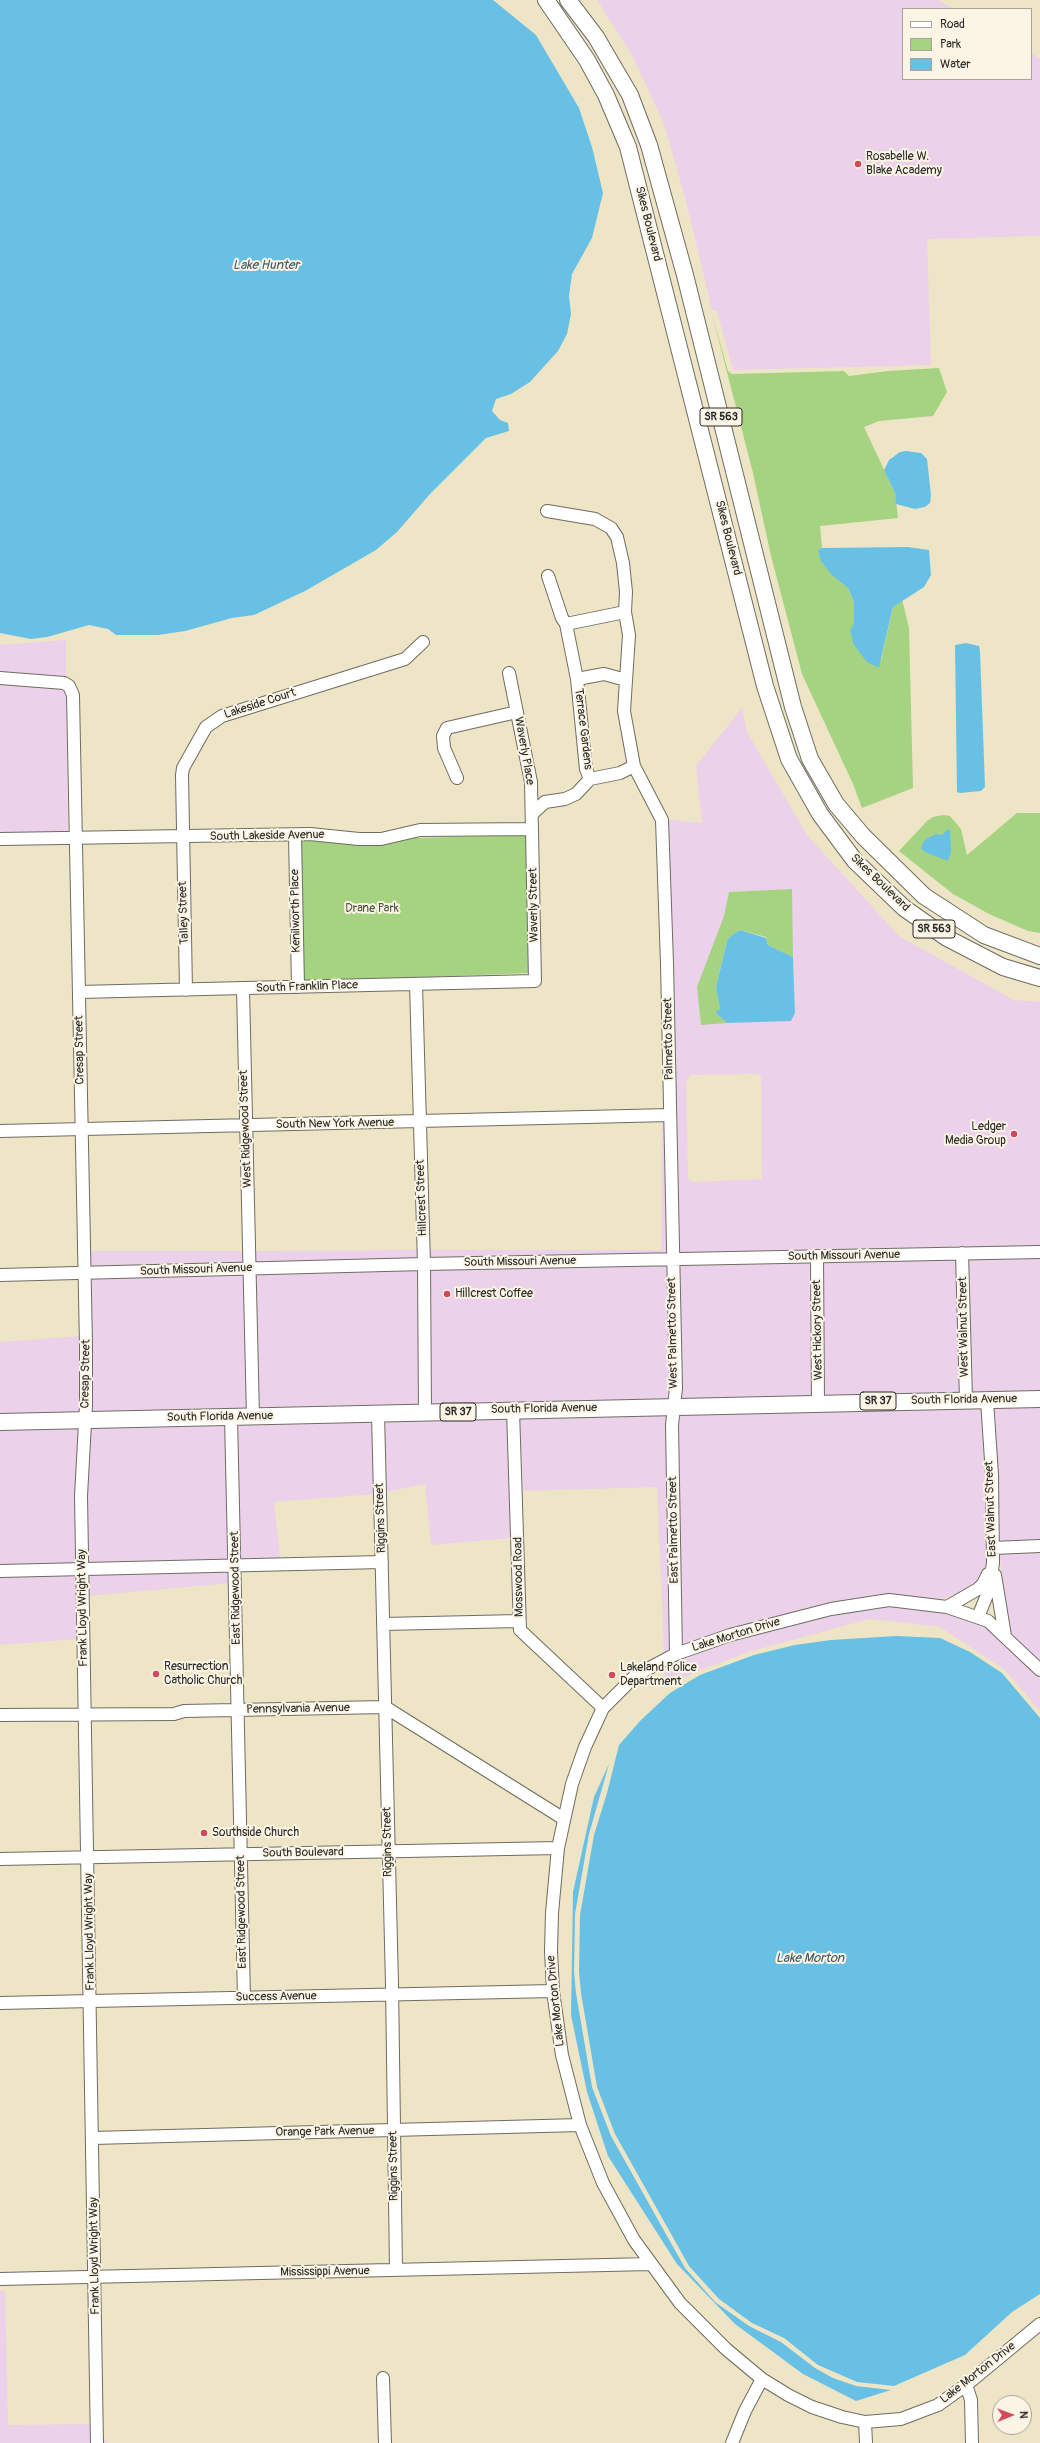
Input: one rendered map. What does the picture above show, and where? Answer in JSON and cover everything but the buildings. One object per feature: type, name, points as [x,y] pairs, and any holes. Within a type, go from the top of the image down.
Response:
[{"type":"main road","name":"Sikes Boulevard","points":[[568,0],[596,37],[630,95],[649,145],[686,275],[792,707],[810,759],[836,804],[876,850],[924,896],[964,924],[984,935],[1040,956]]},
{"type":"main road","name":"Sikes Boulevard","points":[[549,1],[587,60],[606,95],[628,148],[765,686],[789,759],[820,814],[861,867],[904,908],[947,938],[1003,967],[1040,978]]},
{"type":"main road","points":[[808,792],[832,814],[853,840],[876,850]]},
{"type":"main road","points":[[861,867],[886,875],[955,925],[964,924]]},
{"type":"main road","name":"South Florida Avenue","points":[[0,1422],[1040,1399]]},
{"type":"street","points":[[547,511],[595,519],[611,528],[615,533],[623,563],[626,592],[624,612],[630,635],[624,711],[634,766]]},
{"type":"street","name":"Terrace Gardens","points":[[548,576],[562,618],[566,624],[577,679],[586,769],[590,779]]},
{"type":"street","points":[[566,624],[624,612]]},
{"type":"street","name":"Lakeside Court","points":[[182,837],[183,768],[206,727],[212,721],[222,716],[405,659],[423,642]]},
{"type":"street","name":"Waverly Place","points":[[509,673],[528,765],[532,829]]},
{"type":"street","name":"Terrace Gardens","points":[[577,679],[604,674],[626,680]]},
{"type":"street","name":"Cresap Street","points":[[0,678],[64,683],[69,686],[73,695],[85,1274],[86,1377],[84,1420]]},
{"type":"street","points":[[456,778],[444,748],[443,736],[447,728],[517,712]]},
{"type":"street","name":"Terrace Gardens","points":[[532,814],[546,802],[564,799],[576,794],[590,779],[620,773],[634,766]]},
{"type":"street","name":"Palmetto Street","points":[[634,766],[662,820],[670,1115],[672,1259]]},
{"type":"street","name":"South Lakeside Avenue","points":[[0,839],[295,836],[310,834],[359,839],[381,839],[420,830],[532,829]]},
{"type":"street","name":"Waverly Street","points":[[532,829],[535,981]]},
{"type":"street","name":"Kenilworth Place","points":[[295,836],[298,987]]},
{"type":"street","name":"Talley Street","points":[[182,837],[186,990]]},
{"type":"street","name":"South Franklin Place","points":[[79,992],[535,981]]},
{"type":"street","name":"Hillcrest Street","points":[[416,984],[424,1264],[425,1413]]},
{"type":"street","name":"West Ridgewood Street","points":[[243,989],[253,1417]]},
{"type":"street","name":"South New York Avenue","points":[[0,1131],[670,1115]]},
{"type":"street","name":"South Missouri Avenue","points":[[0,1275],[85,1274],[424,1264],[1040,1252]]},
{"type":"street","name":"West Walnut Street","points":[[962,1253],[966,1400]]},
{"type":"street","name":"West Hickory Street","points":[[817,1256],[818,1403]]},
{"type":"street","name":"West Palmetto Street","points":[[672,1259],[676,1388],[672,1406]]},
{"type":"street","name":"East Walnut Street","points":[[978,1617],[989,1590],[993,1564],[992,1475],[987,1400]]},
{"type":"street","name":"East Palmetto Street","points":[[672,1406],[676,1654]]},
{"type":"street","name":"Mosswood Road","points":[[513,1410],[520,1630],[603,1708]]},
{"type":"street","name":"Riggins Street","points":[[378,1414],[392,1995],[396,2270]]},
{"type":"street","name":"East Ridgewood Street","points":[[231,1417],[244,1998]]},
{"type":"street","name":"Frank Lloyd Wright Way","points":[[84,1420],[81,1496],[94,2138],[94,2278],[97,2443]]},
{"type":"street","points":[[993,1548],[1040,1546]]},
{"type":"street","points":[[0,1570],[382,1562]]},
{"type":"street","points":[[947,1607],[983,1584],[993,1564]]},
{"type":"street","points":[[993,1564],[1005,1636]]},
{"type":"street","name":"Lake Morton Drive","points":[[1040,1670],[995,1626],[978,1617],[947,1607],[889,1600],[866,1602],[796,1617],[730,1635],[676,1654],[636,1675],[603,1708],[585,1747],[564,1819],[558,1848],[552,1912],[553,1991],[562,2055],[580,2125],[603,2183],[634,2240],[650,2264],[694,2318],[726,2349],[762,2379],[788,2395],[812,2407],[842,2418],[865,2422],[901,2419],[918,2414],[938,2405],[966,2385],[1040,2324]]},
{"type":"street","points":[[383,1624],[520,1621]]},
{"type":"street","points":[[385,1707],[564,1819]]},
{"type":"street","name":"Pennsylvania Avenue","points":[[0,1716],[174,1714],[184,1711],[385,1707]]},
{"type":"street","name":"South Boulevard","points":[[0,1859],[558,1848]]},
{"type":"street","name":"Success Avenue","points":[[0,2003],[553,1991]]},
{"type":"street","name":"Orange Park Avenue","points":[[94,2138],[580,2125]]},
{"type":"street","name":"Mississippi Avenue","points":[[0,2279],[650,2264]]},
{"type":"street","points":[[383,2378],[385,2443]]},
{"type":"street","points":[[732,2443],[745,2411],[762,2379]]},
{"type":"street","points":[[966,2385],[971,2400],[972,2443]]},
{"type":"street","points":[[865,2422],[866,2443]]},
{"type":"shaded area","name":"Rosabelle W. Blake Academy","points":[[597,0],[938,0],[952,8],[902,8],[902,80],[1032,80],[1032,54],[1040,59],[1040,236],[927,239],[931,365],[733,370],[717,311],[712,310],[687,205],[664,124],[632,55]]},
{"type":"shaded area","points":[[66,640],[66,679],[62,677],[0,674],[0,645]]},
{"type":"shaded area","points":[[0,684],[61,688],[66,692],[68,831],[65,833],[0,834]]},
{"type":"shaded area","points":[[742,708],[747,732],[807,835],[899,936],[1014,1000],[1040,1002],[1040,1247],[677,1254],[673,963],[667,819],[702,823],[696,766]],"holes":[[[791,889],[795,1012],[701,1024],[729,892]],[[757,1074],[761,1077],[762,1179],[693,1182],[688,1179],[686,1080],[691,1075]]]},
{"type":"shaded area","points":[[662,1120],[664,1120],[666,1254],[429,1259],[429,1250],[661,1250]]},
{"type":"shaded area","points":[[418,1250],[418,1259],[255,1263],[255,1251]]},
{"type":"shaded area","points":[[90,1251],[244,1251],[244,1264],[90,1269]]},
{"type":"shaded area","points":[[1040,1257],[1040,1393],[971,1395],[968,1258]]},
{"type":"shaded area","points":[[957,1259],[960,1395],[824,1398],[823,1261]]},
{"type":"shaded area","points":[[811,1262],[813,1398],[679,1401],[678,1264]]},
{"type":"shaded area","points":[[666,1264],[670,1388],[667,1401],[431,1408],[430,1269]]},
{"type":"shaded area","points":[[418,1269],[420,1408],[259,1412],[255,1274]]},
{"type":"shaded area","points":[[244,1274],[248,1412],[91,1415],[91,1279]]},
{"type":"shaded area","points":[[81,1336],[79,1415],[0,1417],[0,1342]]},
{"type":"shaded area","points":[[1040,1404],[1040,1542],[999,1543],[993,1405]]},
{"type":"shaded area","points":[[982,1405],[986,1475],[988,1559],[979,1582],[962,1592],[937,1601],[890,1595],[829,1604],[728,1631],[682,1646],[678,1411]]},
{"type":"shaded area","points":[[666,1411],[671,1651],[664,1654],[657,1487],[523,1491],[519,1415]]},
{"type":"shaded area","points":[[508,1415],[512,1538],[431,1545],[425,1484],[386,1492],[384,1419]]},
{"type":"shaded area","points":[[373,1419],[375,1494],[274,1502],[280,1558],[241,1559],[237,1422]]},
{"type":"shaded area","points":[[226,1422],[229,1560],[88,1564],[87,1496],[90,1425]]},
{"type":"shaded area","points":[[78,1426],[75,1496],[77,1564],[0,1566],[0,1427]]},
{"type":"shaded area","points":[[1040,1552],[1040,1662],[1011,1633],[999,1553]]},
{"type":"shaded area","points":[[229,1570],[230,1583],[89,1596],[88,1574]]},
{"type":"shaded area","points":[[77,1574],[78,1639],[0,1645],[0,1576]]},
{"type":"shaded area","points":[[889,1605],[938,1611],[985,1625],[1040,1678],[1040,1711],[1005,1670],[940,1627],[869,1619],[752,1651],[698,1671],[665,1687],[664,1665],[682,1657],[732,1640],[832,1613]]},
{"type":"shaded area","points":[[0,2291],[5,2291],[8,2425],[89,2424],[108,2443],[0,2443]]},
{"type":"green space","points":[[712,314],[728,371],[732,374],[844,371],[849,376],[888,371],[939,368],[947,392],[933,416],[879,421],[864,427],[895,493],[898,518],[820,526],[822,548],[818,550],[848,588],[854,602],[855,614],[881,660],[893,607],[902,599],[909,628],[913,788],[862,808],[853,784],[802,674],[771,556],[753,473]]},
{"type":"green space","points":[[1017,813],[1040,813],[1040,933],[1028,931],[989,914],[953,894],[899,851],[927,821],[933,817],[943,815],[950,816],[961,829],[967,855]]},
{"type":"green space","name":"Drane Park","points":[[527,835],[530,973],[303,982],[301,841]]},
{"type":"green space","points":[[792,889],[793,957],[768,945],[766,937],[740,930],[727,941],[716,987],[720,1009],[715,1012],[727,1023],[701,1025],[697,987],[724,916],[729,892]]},
{"type":"water","name":"Lake Hunter","points":[[0,0],[493,0],[536,35],[579,108],[592,147],[603,193],[592,238],[572,274],[569,296],[571,314],[567,334],[558,351],[530,382],[511,394],[496,399],[492,411],[500,420],[508,423],[509,431],[486,438],[430,494],[397,532],[376,550],[305,591],[254,615],[232,618],[185,631],[158,635],[116,635],[108,629],[89,625],[47,637],[31,639],[0,633]]},
{"type":"water","points":[[906,451],[921,453],[927,459],[931,495],[930,503],[925,507],[915,509],[896,504],[895,493],[884,470],[889,460],[900,452]]},
{"type":"water","points":[[908,547],[929,550],[931,575],[924,587],[893,607],[879,667],[877,667],[867,662],[854,645],[850,630],[854,624],[854,602],[848,588],[831,574],[821,561],[818,550],[822,548]]},
{"type":"water","points":[[966,643],[979,646],[980,651],[985,787],[981,791],[960,793],[957,792],[955,645]]},
{"type":"water","points":[[948,829],[950,831],[951,851],[948,861],[921,849],[923,842],[928,838],[936,834],[942,835]]},
{"type":"water","points":[[740,930],[766,938],[768,945],[793,957],[795,1013],[791,1021],[727,1023],[715,1012],[720,1009],[716,987],[727,941],[731,936]]},
{"type":"water","name":"Lake Morton","points":[[897,1636],[940,1638],[970,1652],[1002,1673],[1040,1718],[1040,2294],[1012,2312],[965,2355],[894,2386],[857,2382],[818,2365],[784,2338],[752,2323],[719,2299],[689,2266],[615,2134],[597,2087],[581,1993],[579,1972],[580,1915],[594,1835],[607,1793],[619,1745],[641,1720],[670,1693],[700,1675],[754,1655],[795,1645],[831,1640]]},
{"type":"water","points":[[609,1764],[589,1834],[575,1914],[574,1972],[576,1993],[592,2087],[611,2136],[685,2268],[715,2302],[749,2326],[781,2342],[815,2368],[833,2378],[856,2386],[891,2390],[856,2401],[803,2374],[735,2324],[677,2264],[608,2156],[587,2092],[571,2015],[573,1892],[594,1797]]},
{"type":"place","name":"Rosabelle W. Blake Academy","points":[[858,164]]},
{"type":"place","name":"Ledger Media Group","points":[[1014,1134]]},
{"type":"place","name":"Hillcrest Coffee","points":[[447,1294]]},
{"type":"place","name":"Resurrection Catholic Church","points":[[156,1674]]},
{"type":"place","name":"Lakeland Police Department","points":[[612,1675]]},
{"type":"place","name":"Southside Church","points":[[204,1833]]}]
